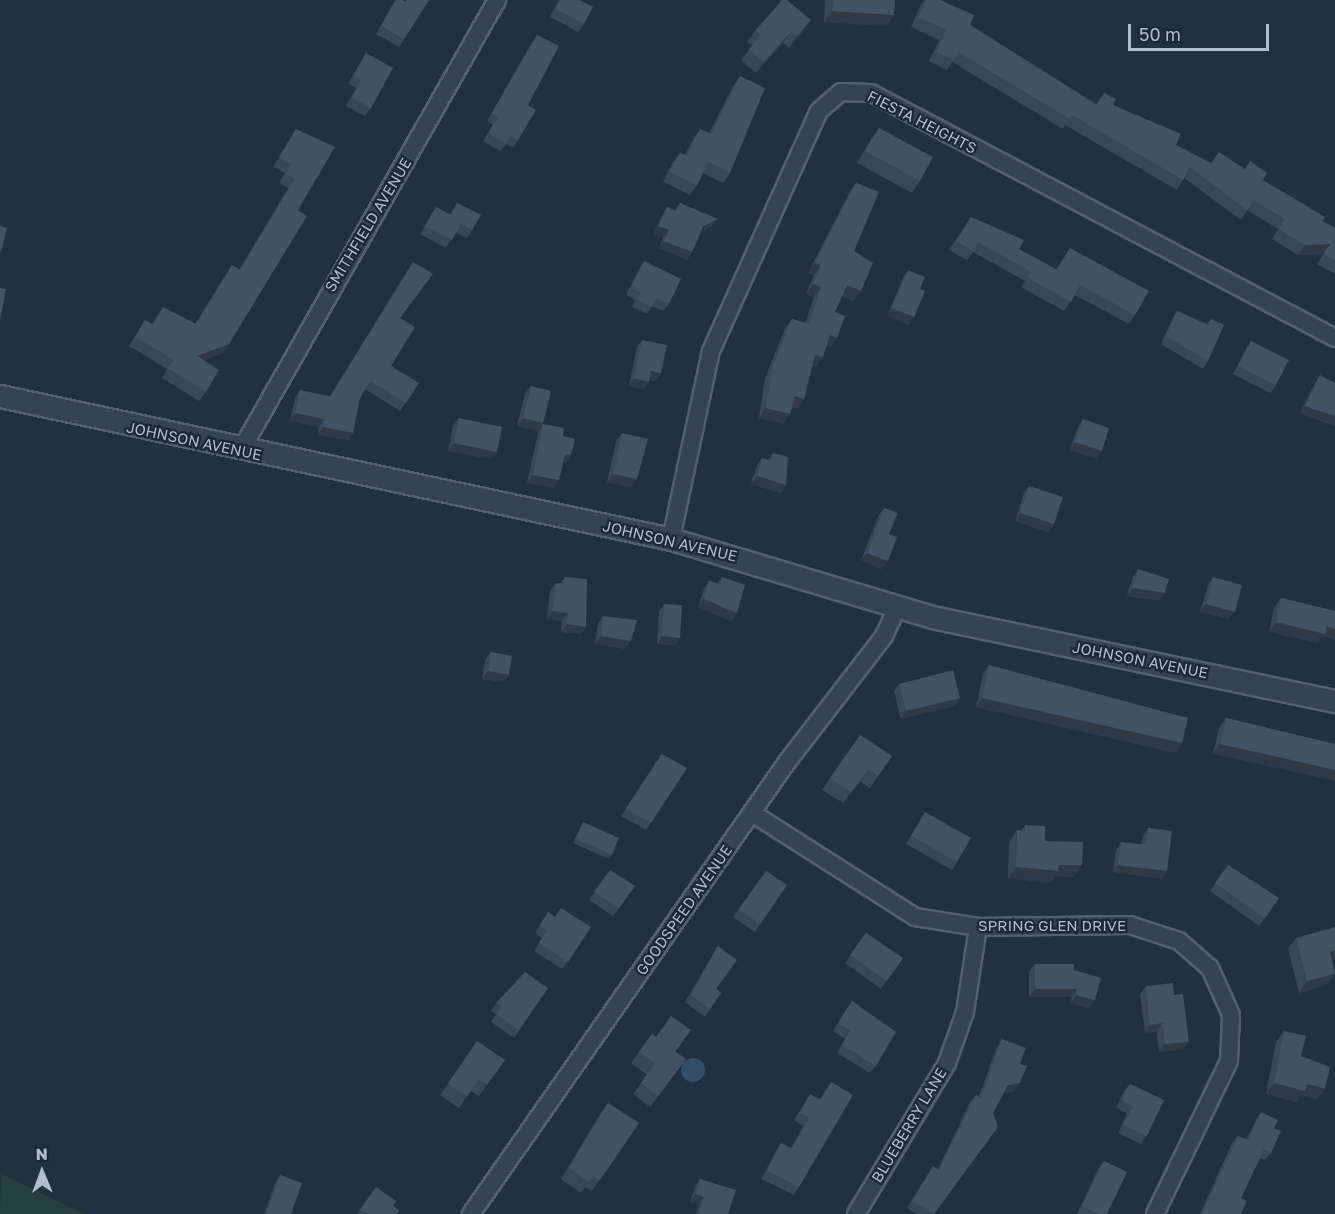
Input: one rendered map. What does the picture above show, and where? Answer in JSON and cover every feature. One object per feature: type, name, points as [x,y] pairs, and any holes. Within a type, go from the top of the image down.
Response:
[{"type":"street","name":"SMITHFIELD AVENUE","points":[[241,450],[497,0]]},
{"type":"street","name":"FIESTA HEIGHTS","points":[[671,539],[711,351],[819,111],[841,92],[871,93],[1335,338]]},
{"type":"street","name":"JOHNSON AVENUE","points":[[0,396],[241,450],[671,539],[897,608],[1335,701]]},
{"type":"street","name":"GOODSPEED AVENUE","points":[[471,1214],[752,813],[884,636],[897,608]]},
{"type":"street","name":"SPRING GLEN DRIVE","points":[[752,813],[905,914],[939,924],[978,927],[1130,925],[1179,941],[1216,978],[1231,1015],[1229,1061],[1155,1214]]},
{"type":"street","name":"BLUEBERRY LANE","points":[[856,1214],[947,1062],[965,1012],[978,927]]},
{"type":"green space","points":[[1,1174],[85,1214],[0,1214]]},
{"type":"water","points":[[693,1058],[701,1062],[705,1070],[701,1078],[693,1082],[685,1078],[681,1070],[685,1062]]},
{"type":"building","points":[[396,0],[406,2],[407,0],[429,0],[404,39],[381,26]]},
{"type":"building","points":[[560,0],[579,0],[593,7],[584,24],[555,9]]},
{"type":"building","points":[[782,0],[787,0],[811,20],[797,36],[791,32],[764,62],[749,49],[761,35],[755,31]]},
{"type":"building","points":[[833,0],[895,0],[894,15],[832,11]]},
{"type":"building","points":[[926,0],[940,0],[974,15],[970,25],[1097,105],[1104,93],[1116,99],[1113,105],[1181,134],[1176,145],[1211,163],[1219,152],[1245,169],[1250,161],[1267,173],[1263,180],[1325,217],[1322,221],[1335,228],[1335,260],[1324,254],[1330,244],[1305,245],[1279,229],[1285,219],[1254,201],[1247,210],[1190,167],[1183,180],[1072,115],[1070,119],[958,52],[954,60],[936,52],[946,30],[918,17]]},
{"type":"building","points":[[537,35],[559,46],[528,105],[536,110],[518,140],[510,136],[506,144],[488,133],[498,117],[492,113]]},
{"type":"building","points":[[366,53],[393,68],[371,108],[352,98],[361,80],[353,76]]},
{"type":"building","points":[[740,76],[765,88],[730,173],[708,162],[697,185],[670,172],[680,153],[687,156],[700,129],[711,134]]},
{"type":"building","points":[[879,128],[933,157],[920,181],[865,151]]},
{"type":"building","points":[[296,129],[335,147],[298,210],[307,216],[229,344],[197,356],[219,370],[206,392],[168,368],[174,360],[135,337],[145,320],[153,325],[163,307],[196,324],[232,265],[240,270],[295,179],[286,174],[291,164],[279,157]]},
{"type":"building","points":[[856,183],[879,192],[854,251],[873,263],[861,291],[847,285],[835,312],[845,316],[837,338],[830,335],[823,357],[815,355],[804,399],[795,396],[790,414],[766,408],[772,368],[792,319],[809,324],[821,287],[813,284],[821,265],[815,263]]},
{"type":"building","points":[[457,203],[481,215],[472,230],[461,224],[452,240],[425,226],[436,207],[451,215]]},
{"type":"building","points":[[680,203],[718,219],[703,226],[692,252],[664,241],[669,230],[659,226],[667,207],[676,211]]},
{"type":"building","points":[[971,217],[1024,240],[1019,249],[1057,270],[1070,248],[1149,291],[1135,315],[1080,285],[1071,302],[1028,278],[1031,272],[978,242],[973,251],[956,241]]},
{"type":"building","points":[[0,226],[7,228],[1,252],[0,252]]},
{"type":"building","points":[[644,261],[681,279],[669,304],[656,298],[652,307],[637,299],[641,292],[631,288]]},
{"type":"building","points":[[413,262],[433,274],[400,318],[415,327],[391,366],[419,383],[406,403],[370,381],[360,398],[353,433],[323,427],[324,419],[295,413],[300,390],[330,397]]},
{"type":"building","points":[[908,270],[925,277],[920,289],[925,291],[914,317],[892,308]]},
{"type":"building","points":[[0,288],[6,289],[0,321]]},
{"type":"building","points":[[1177,311],[1208,325],[1211,319],[1224,325],[1208,361],[1166,336]]},
{"type":"building","points":[[642,340],[667,345],[661,373],[651,371],[649,382],[634,378]]},
{"type":"building","points":[[1251,341],[1289,360],[1276,385],[1238,366]]},
{"type":"building","points":[[1320,375],[1335,383],[1335,416],[1305,406]]},
{"type":"building","points":[[531,386],[551,391],[543,423],[523,418]]},
{"type":"building","points":[[459,418],[502,427],[497,452],[454,443]]},
{"type":"building","points":[[1083,419],[1109,428],[1102,451],[1075,442]]},
{"type":"building","points":[[543,424],[564,428],[563,436],[575,439],[571,455],[565,454],[559,480],[533,475]]},
{"type":"building","points":[[622,433],[648,439],[637,479],[613,474]]},
{"type":"building","points":[[773,453],[788,457],[786,485],[757,476],[762,458],[771,461]]},
{"type":"building","points":[[1029,486],[1063,497],[1054,524],[1020,513]]},
{"type":"building","points":[[884,508],[898,513],[889,534],[897,537],[888,561],[867,553]]},
{"type":"building","points":[[1138,569],[1169,579],[1165,593],[1133,588]]},
{"type":"building","points":[[565,577],[587,579],[586,627],[567,624],[568,613],[552,611],[556,583],[564,584]]},
{"type":"building","points":[[722,577],[745,585],[737,613],[704,599],[709,581],[720,584]]},
{"type":"building","points":[[1213,577],[1242,585],[1235,612],[1206,604]]},
{"type":"building","points":[[1281,598],[1335,611],[1335,629],[1327,626],[1325,634],[1276,622]]},
{"type":"building","points":[[664,604],[682,605],[680,638],[662,636]]},
{"type":"building","points":[[603,616],[637,620],[631,641],[601,636]]},
{"type":"building","points":[[491,652],[512,656],[509,675],[488,671]]},
{"type":"building","points":[[989,665],[1188,718],[1182,743],[982,698]]},
{"type":"building","points":[[953,670],[960,698],[906,711],[899,684]]},
{"type":"building","points":[[1226,718],[1335,744],[1335,770],[1220,744]]},
{"type":"building","points":[[860,735],[892,756],[878,776],[869,770],[851,792],[830,778]]},
{"type":"building","points":[[662,754],[687,768],[651,823],[626,809]]},
{"type":"building","points":[[925,812],[971,838],[957,862],[911,836]]},
{"type":"building","points":[[583,822],[619,838],[612,855],[576,839]]},
{"type":"building","points":[[1025,825],[1045,826],[1045,841],[1083,842],[1082,865],[1059,865],[1058,871],[1016,867],[1017,830],[1025,831]]},
{"type":"building","points":[[1148,828],[1172,831],[1167,871],[1118,865],[1121,842],[1146,845]]},
{"type":"building","points":[[1228,865],[1279,898],[1265,918],[1215,883]]},
{"type":"building","points":[[610,870],[635,886],[619,908],[594,892]]},
{"type":"building","points":[[766,871],[787,885],[760,924],[739,909]]},
{"type":"building","points":[[561,908],[591,927],[568,962],[539,943],[547,930],[540,925],[548,912],[555,917]]},
{"type":"building","points":[[1335,927],[1335,950],[1330,952],[1335,974],[1307,981],[1296,938]]},
{"type":"building","points":[[866,933],[903,958],[887,981],[850,955]]},
{"type":"building","points":[[718,946],[737,960],[716,989],[721,993],[710,1009],[691,995]]},
{"type":"building","points":[[1035,964],[1074,964],[1074,970],[1101,978],[1095,1000],[1076,995],[1077,989],[1035,989]]},
{"type":"building","points":[[525,972],[548,988],[519,1030],[496,1014],[502,1007],[496,1003]]},
{"type":"building","points":[[1173,983],[1174,995],[1183,994],[1189,1042],[1165,1044],[1162,1023],[1150,1025],[1146,986]]},
{"type":"building","points":[[852,1001],[896,1032],[876,1066],[842,1045],[850,1031],[838,1023]]},
{"type":"building","points":[[671,1016],[691,1030],[675,1052],[686,1059],[658,1096],[641,1083],[655,1063],[639,1052],[652,1034],[656,1037]]},
{"type":"building","points":[[1284,1031],[1306,1036],[1301,1056],[1330,1067],[1325,1089],[1307,1084],[1305,1091],[1274,1083]]},
{"type":"building","points":[[1002,1039],[1026,1048],[1020,1064],[1027,1066],[1020,1083],[1008,1085],[993,1113],[998,1127],[934,1214],[912,1201],[933,1166],[939,1170],[976,1095],[981,1098]]},
{"type":"building","points":[[477,1041],[505,1060],[487,1085],[479,1079],[467,1096],[448,1084]]},
{"type":"building","points":[[831,1082],[853,1095],[799,1187],[767,1171],[781,1143],[792,1149],[809,1118],[800,1113],[810,1094],[820,1100]]},
{"type":"building","points":[[1130,1084],[1164,1100],[1147,1136],[1123,1125],[1133,1106],[1122,1100]]},
{"type":"building","points":[[608,1103],[639,1123],[600,1180],[593,1176],[589,1182],[569,1168]]},
{"type":"building","points":[[1261,1112],[1278,1120],[1274,1128],[1281,1131],[1271,1153],[1264,1149],[1241,1198],[1247,1201],[1241,1214],[1202,1214],[1238,1136],[1248,1140]]},
{"type":"building","points":[[1104,1161],[1127,1172],[1107,1214],[1099,1214],[1082,1206]]},
{"type":"building","points":[[280,1175],[302,1183],[291,1214],[266,1214]]},
{"type":"building","points":[[700,1179],[736,1190],[728,1214],[699,1214],[704,1197],[696,1194]]},
{"type":"building","points":[[376,1187],[396,1201],[393,1206],[399,1210],[397,1214],[369,1214],[360,1210]]}]
